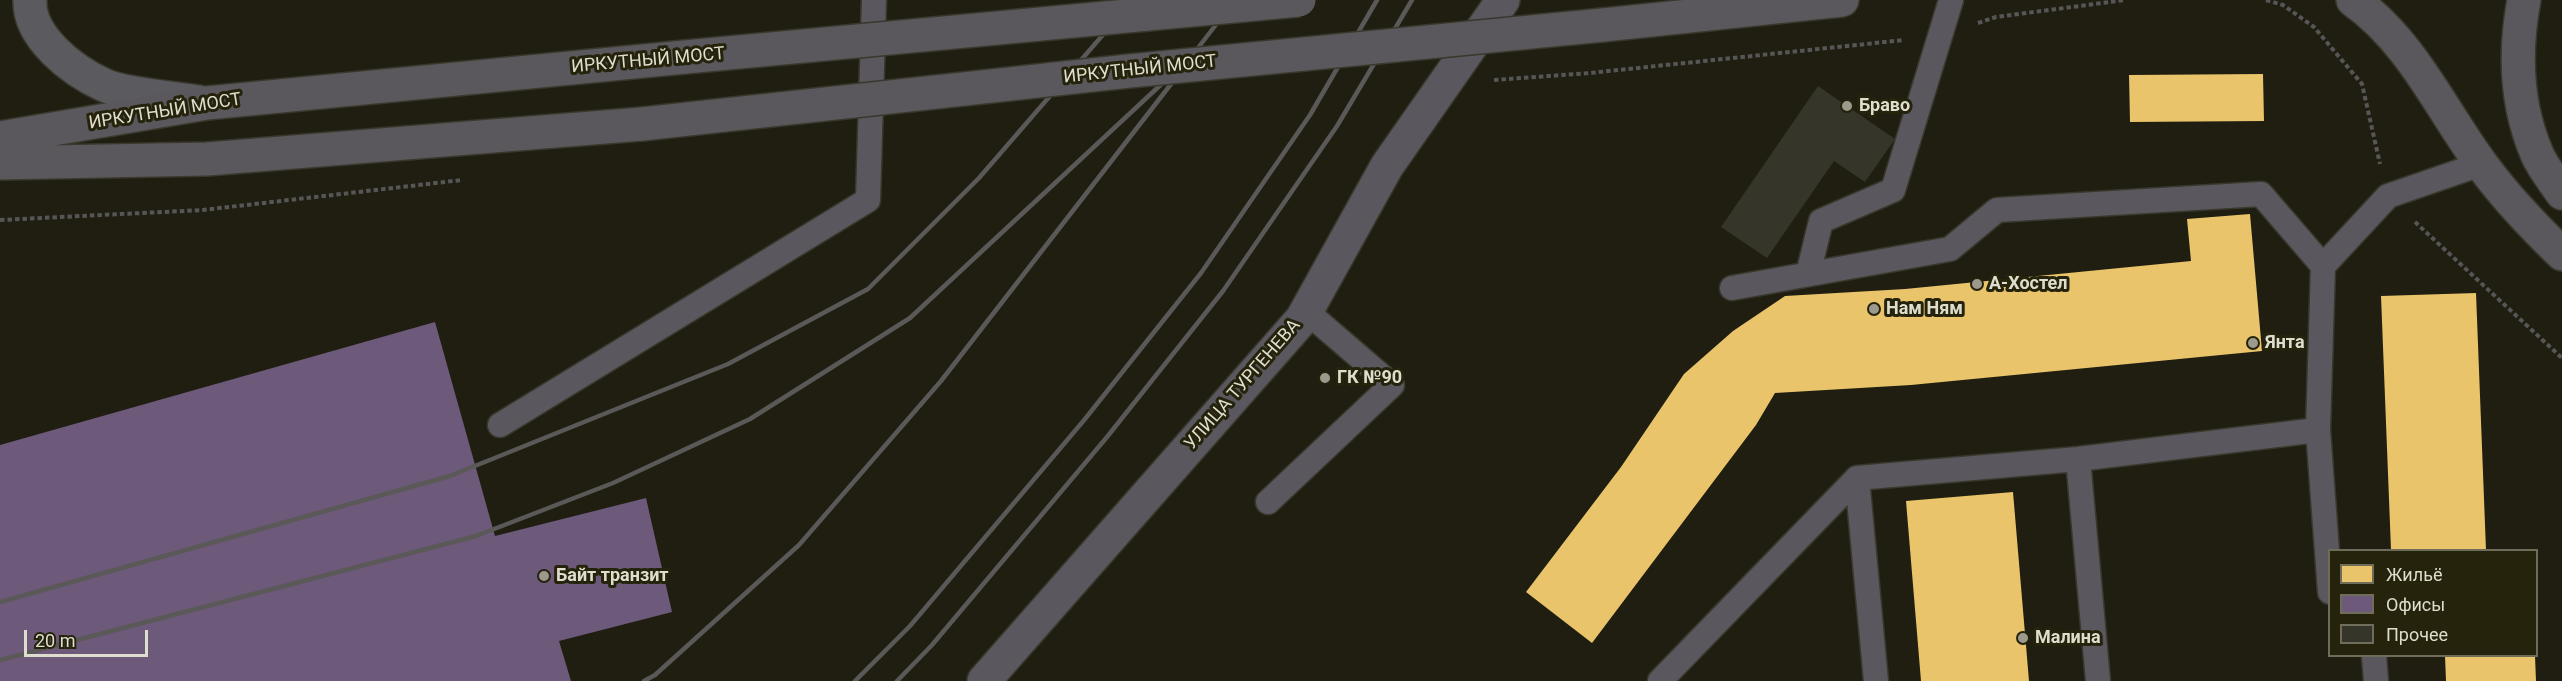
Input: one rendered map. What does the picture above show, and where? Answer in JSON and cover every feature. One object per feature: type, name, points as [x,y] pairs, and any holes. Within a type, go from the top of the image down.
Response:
[{"type":"main road","points":[[30,0],[29,14],[55,54],[105,86],[207,103]]},
{"type":"main road","name":"ИРКУТНЫЙ МОСТ","points":[[0,138],[207,103],[1299,0]]},
{"type":"main road","name":"ИРКУТНЫЙ МОСТ","points":[[0,162],[207,159],[642,124],[1129,71],[1842,0]]},
{"type":"main road","points":[[2353,0],[2370,12],[2410,55],[2481,164],[2518,211],[2562,254]]},
{"type":"main road","points":[[2524,0],[2519,26],[2519,100],[2538,156],[2562,194]]},
{"type":"street","name":"УЛИЦА ТУРГЕНЕВА","points":[[984,681],[1306,311],[1387,166],[1503,0]]},
{"type":"lane","points":[[500,425],[868,200],[874,0]]},
{"type":"lane","points":[[1808,274],[1821,221],[1893,190],[1951,0]]},
{"type":"lane","points":[[2328,565],[2318,430],[2323,266],[2388,196],[2481,164]]},
{"type":"lane","points":[[1732,288],[1950,249],[1997,210],[2261,194],[2323,266]]},
{"type":"lane","points":[[1268,502],[1392,385],[1306,311]]},
{"type":"lane","points":[[1660,681],[1857,478],[2078,459],[2318,430]]},
{"type":"lane","points":[[2078,459],[2098,681]]},
{"type":"lane","points":[[1857,478],[1876,681]]},
{"type":"lane","points":[[2374,657],[2376,681]]},
{"type":"path","points":[[1940,36],[1996,17],[2126,0]]},
{"type":"path","points":[[2266,0],[2283,4],[2314,27],[2361,84],[2388,196],[2562,358]]},
{"type":"path","points":[[0,219],[203,210],[464,180]]},
{"type":"building: Жильё","points":[[2263,74],[2264,121],[2130,122],[2129,75]]},
{"type":"building: Жильё","points":[[2250,214],[2262,351],[1911,385],[1775,393],[1756,425],[1592,643],[1526,592],[1621,467],[1684,374],[1733,331],[1785,296],[1905,289],[2191,261],[2187,219]]},
{"type":"building: Жильё","points":[[2476,293],[2486,549],[2391,549],[2381,296]]},
{"type":"building: Жильё","points":[[2013,492],[2029,681],[1921,681],[1906,501]]},
{"type":"building: Жильё","points":[[2445,657],[2535,657],[2536,681],[2446,681]]},
{"type":"building: Офисы","points":[[435,322],[495,536],[646,498],[672,612],[559,641],[571,681],[0,681],[0,445]]},
{"type":"building: Прочее","points":[[1818,86],[1895,139],[1865,182],[1834,161],[1767,258],[1721,227]]},
{"type":"railway","points":[[0,602],[450,476],[728,364],[868,289],[979,178],[1133,0]]},
{"type":"railway","points":[[1191,57],[1235,0]]},
{"type":"railway","points":[[855,681],[910,626],[1085,419],[1201,273],[1310,115],[1377,0]]},
{"type":"railway","points":[[897,681],[932,645],[1107,437],[1223,291],[1337,126],[1412,0]]},
{"type":"railway","points":[[0,660],[476,536],[613,483],[750,419],[910,318],[1197,51]]},
{"type":"railway","points":[[644,681],[655,675],[799,545],[941,381],[1171,84]]},
{"type":"place","name":"Браво","points":[[1847,106]]},
{"type":"place","name":"А-Хостел","points":[[1977,284]]},
{"type":"place","name":"Нам Ням","points":[[1874,309]]},
{"type":"place","name":"Янта","points":[[2253,343]]},
{"type":"place","name":"ГК №90","points":[[1325,378]]},
{"type":"place","name":"Байт транзит","points":[[544,576]]},
{"type":"place","name":"Малина","points":[[2023,638]]}]
